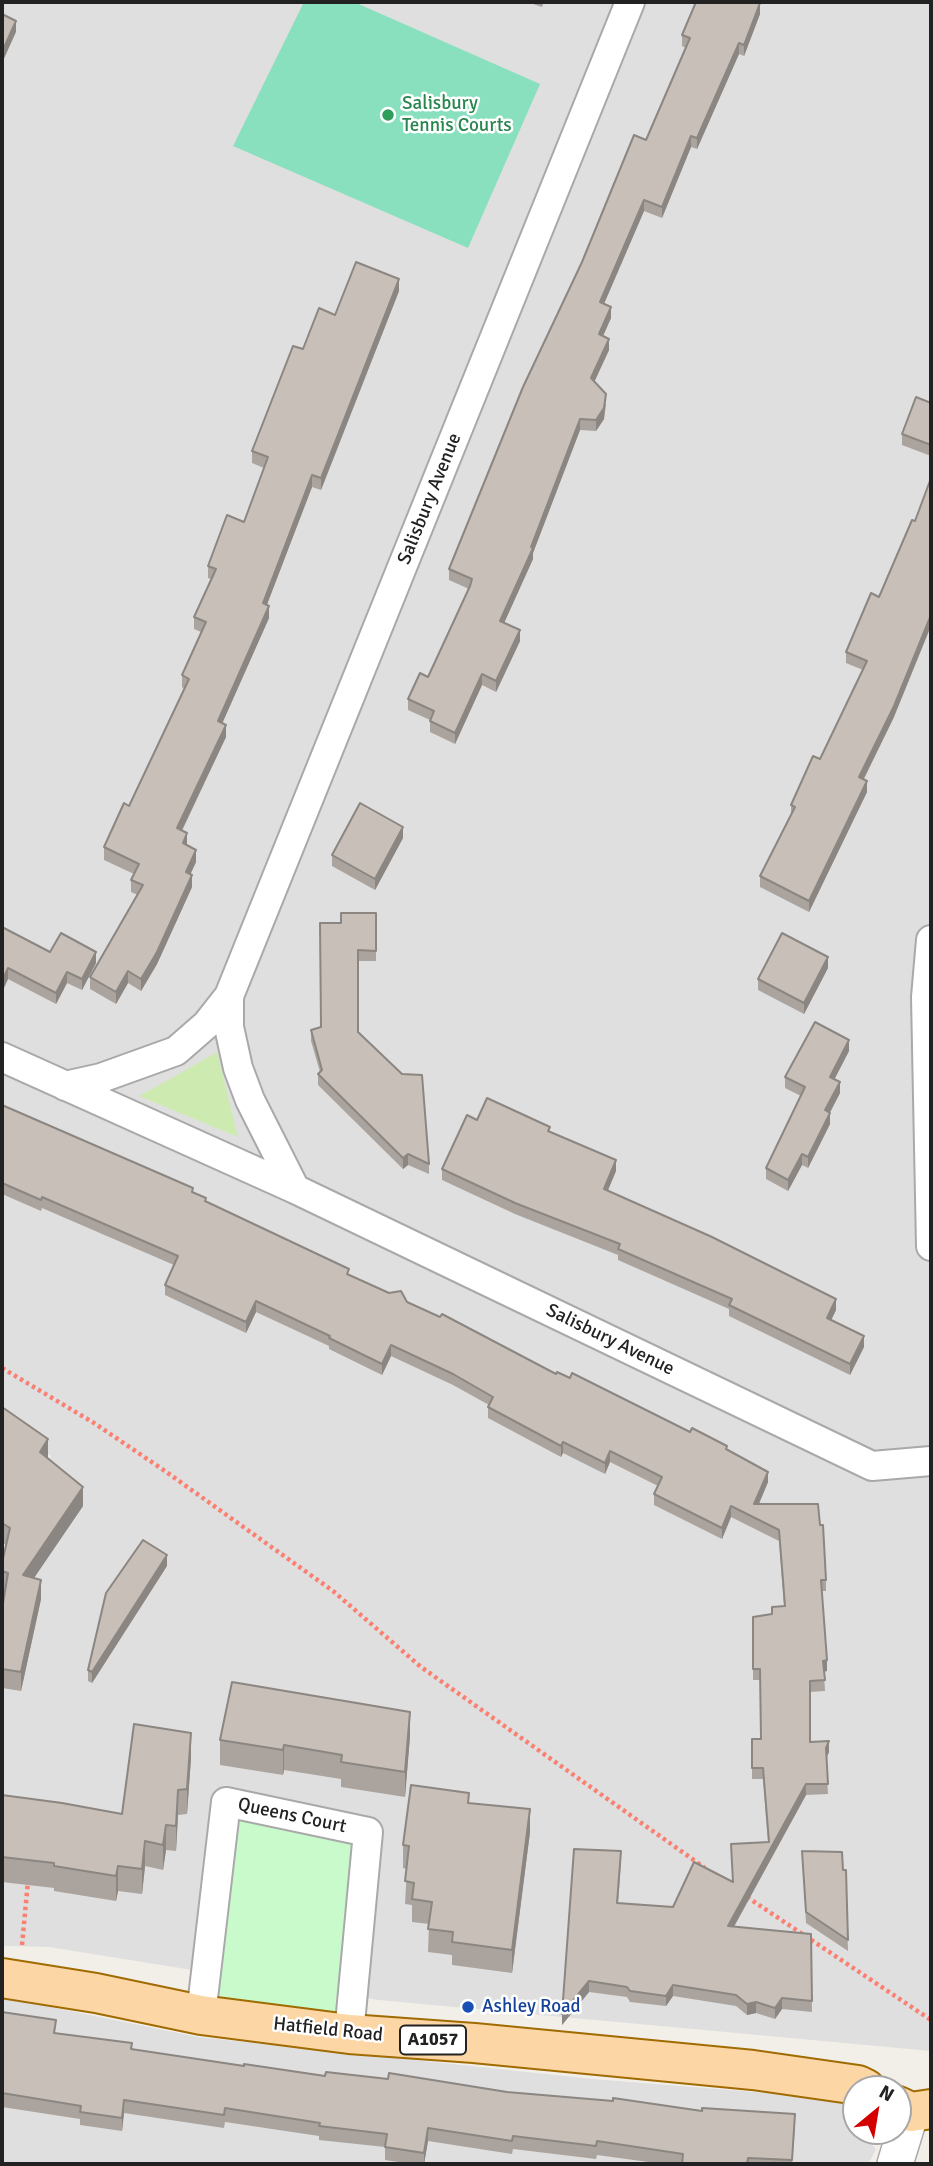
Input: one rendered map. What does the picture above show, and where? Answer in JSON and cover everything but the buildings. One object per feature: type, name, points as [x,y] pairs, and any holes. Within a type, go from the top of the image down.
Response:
[{"type":"main road","name":"Hatfield Road","points":[[10,1979],[96,1993],[201,2015],[349,2034],[474,2043],[753,2070],[842,2083]]},
{"type":"street","name":"Salisbury Avenue","points":[[65,1086],[102,1078],[176,1051],[207,1024],[229,996],[630,2]]},
{"type":"street","points":[[931,940],[926,997],[931,1246]]},
{"type":"street","name":"Salisbury Avenue","points":[[229,996],[229,1027],[242,1078],[250,1100],[295,1189]]},
{"type":"street","name":"Salisbury Avenue","points":[[2,1057],[295,1189],[872,1465],[931,1461]]},
{"type":"street","name":"Queens Court","points":[[201,2015],[226,1802],[368,1832],[349,2034]]},
{"type":"street","points":[[895,2164],[914,2109]]},
{"type":"path","points":[[2,1368],[93,1423],[186,1486],[333,1591],[421,1667],[706,1869]]},
{"type":"path","points":[[10,1979],[28,1877]]},
{"type":"path","points":[[740,1892],[931,2021]]},
{"type":"shaded area","points":[[2,2],[931,2],[931,2051],[379,2000],[49,1947],[2,1946],[2,1538],[51,1456],[2,1421]]},
{"type":"shaded area","points":[[2,1997],[198,2037],[593,2079],[841,2099],[842,2145],[873,2145],[876,2150],[868,2164],[2,2164]]},
{"type":"green space","name":"Salisbury Tennis Courts","points":[[304,2],[354,2],[540,84],[468,248],[233,146]]},
{"type":"green space","points":[[217,1052],[238,1137],[139,1096],[177,1075]]},
{"type":"green space","points":[[230,1807],[355,1828],[334,2020],[201,2000]]},
{"type":"place","name":"Salisbury Tennis Courts","points":[[388,115]]},
{"type":"place","name":"Ashley Road","points":[[468,2007]]}]
